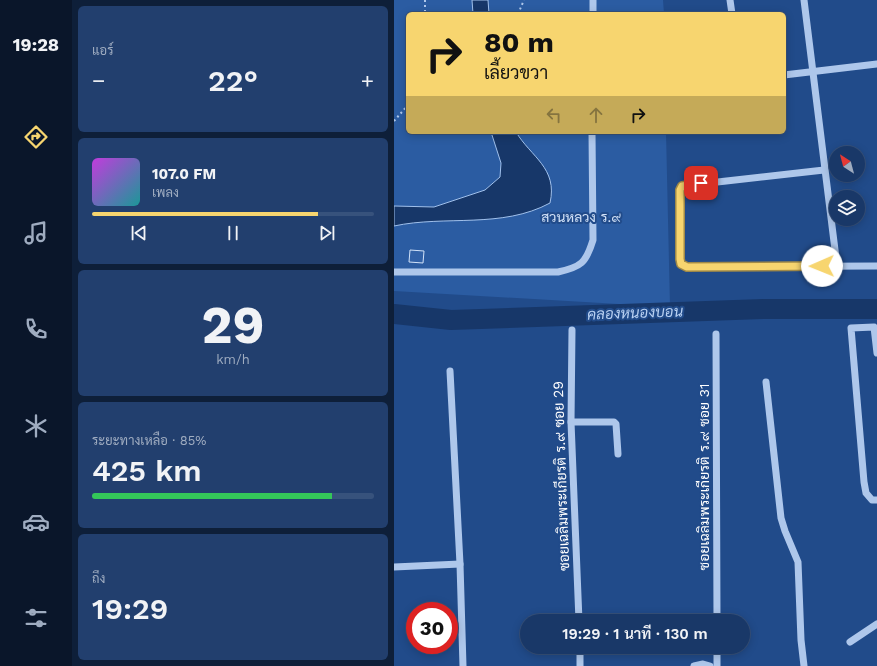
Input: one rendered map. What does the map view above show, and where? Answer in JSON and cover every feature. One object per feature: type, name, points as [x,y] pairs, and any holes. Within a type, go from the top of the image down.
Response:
[{"type":"street","points":[[593,0],[593,12]]},
{"type":"street","points":[[730,0],[732,12]]},
{"type":"street","points":[[804,0],[837,266]]},
{"type":"street","points":[[786,75],[877,64]]},
{"type":"street","points":[[394,272],[558,272],[576,268],[588,257],[592,240],[592,134]]},
{"type":"street","points":[[824,170],[682,186],[680,190],[681,264],[687,267],[877,266]]},
{"type":"street","points":[[877,353],[874,327],[851,328],[864,482],[866,493],[872,500],[877,500]]},
{"type":"street","name":"ซอยเฉลิมพระเกียรติ ร.๙ ซอย 29","points":[[572,330],[571,422],[579,614]]},
{"type":"street","name":"ซอยเฉลิมพระเกียรติ ร.๙ ซอย 31","points":[[716,334],[717,614]]},
{"type":"street","points":[[450,371],[460,564],[463,666]]},
{"type":"street","points":[[766,382],[781,518],[785,532],[798,562],[800,573],[801,640],[804,666]]},
{"type":"street","points":[[571,422],[614,422],[616,424],[618,454]]},
{"type":"street","points":[[394,567],[460,564]]},
{"type":"street","points":[[850,642],[877,624]]},
{"type":"street","points":[[580,654],[580,666]]},
{"type":"street","points":[[717,654],[717,666]]},
{"type":"street","points":[[694,666],[703,664],[710,666]]},
{"type":"path","points":[[425,0],[425,12]]},
{"type":"path","points":[[519,12],[524,0]]},
{"type":"path","points":[[394,121],[406,107]]},
{"type":"green space","name":"สวนหลวง ร.๙","points":[[394,0],[663,0],[664,12],[406,12],[406,134],[666,134],[670,307],[394,291]]},
{"type":"shaded area","points":[[472,0],[488,0],[489,12],[473,12]]},
{"type":"shaded area","points":[[492,134],[517,134],[547,172],[551,191],[550,203],[532,211],[493,219],[433,221],[394,226],[394,206],[434,207],[485,190],[500,177],[501,163]]},
{"type":"building","points":[[410,250],[424,251],[423,263],[409,262]]},
{"type":"waterway","name":"คลองหนองบอน","points":[[394,314],[451,320],[763,309],[877,309]]},
{"type":"route","points":[[701,183],[682,186],[680,190],[681,264],[687,267],[822,266]]}]
